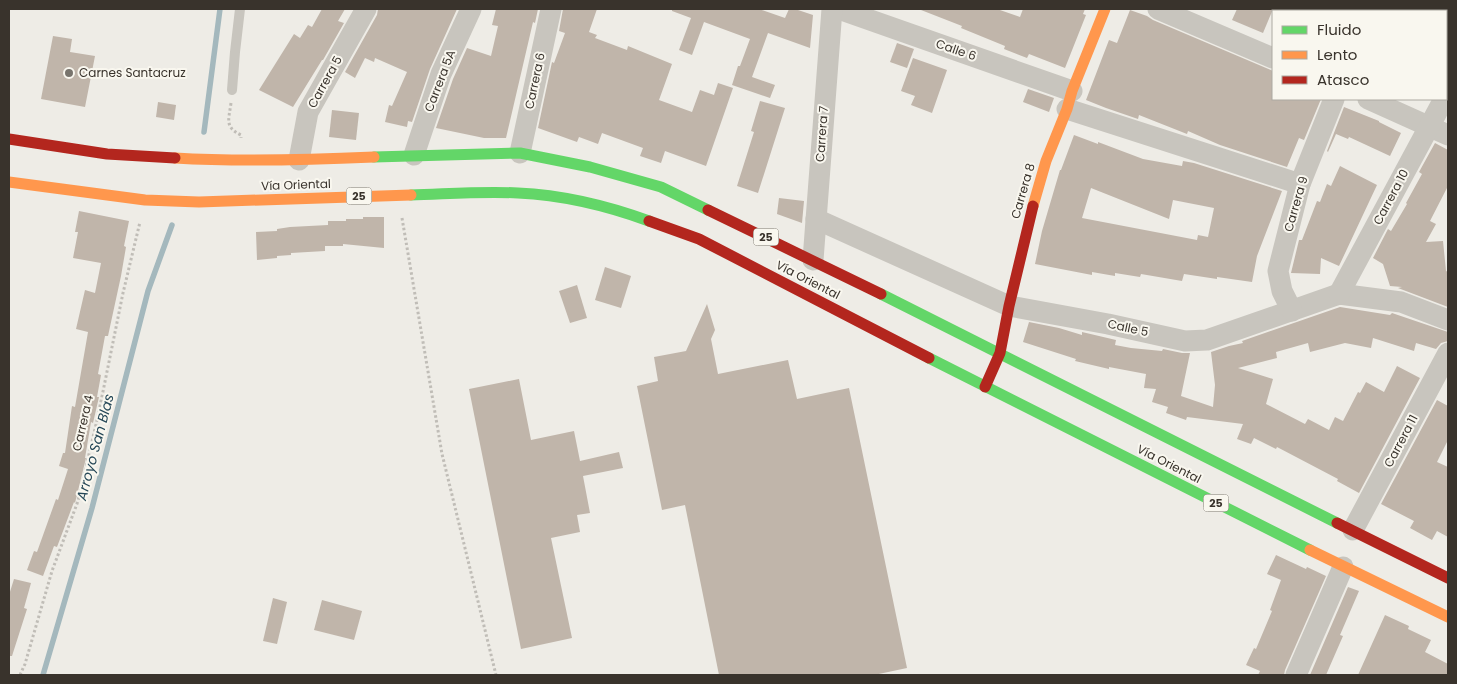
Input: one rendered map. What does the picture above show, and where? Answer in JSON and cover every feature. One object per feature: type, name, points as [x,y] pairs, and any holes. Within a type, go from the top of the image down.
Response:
[{"type":"main road","name":"Carrera 8","points":[[985,387],[1000,353],[1008,306],[1027,226],[1046,161],[1105,9]]},
{"type":"main road","name":"Vía Oriental","points":[[9,139],[107,154],[213,160],[299,160],[520,153],[590,167],[662,187],[1000,353],[1448,578]]},
{"type":"main road","name":"Vía Oriental","points":[[9,182],[146,200],[199,202],[519,193],[574,200],[622,212],[699,239],[985,387],[1448,617]]},
{"type":"street","name":"Carrera 5","points":[[299,160],[308,112],[366,9]]},
{"type":"street","name":"Carrera 5A","points":[[414,155],[441,74],[471,9]]},
{"type":"street","name":"Carrera 6","points":[[520,153],[551,9]]},
{"type":"street","name":"Carrera 7","points":[[813,260],[832,9]]},
{"type":"street","name":"Calle 6","points":[[839,9],[1069,100],[1300,184]]},
{"type":"street","points":[[1158,9],[1272,58]]},
{"type":"street","name":"Carrera 9","points":[[1292,311],[1282,291],[1278,271],[1300,184],[1334,100]]},
{"type":"street","points":[[1370,100],[1439,131]]},
{"type":"street","name":"Carrera 10","points":[[1338,294],[1439,131],[1444,100]]},
{"type":"street","name":"Calle 5","points":[[816,219],[1008,306],[1108,324],[1185,341],[1207,340],[1338,294],[1401,302],[1448,320]]},
{"type":"street","name":"Carrera 11","points":[[1353,530],[1448,353]]},
{"type":"street","points":[[1296,675],[1343,566]]},
{"type":"lane","points":[[232,90],[234,52],[240,9]]},
{"type":"path","points":[[232,90],[229,125],[233,131],[240,135],[247,160]]},
{"type":"path","points":[[398,195],[442,454],[496,675]]},
{"type":"path","name":"Carrera 4","points":[[20,675],[25,664],[52,572],[78,501],[98,416],[123,293],[146,200]]},
{"type":"building","points":[[322,9],[345,9],[338,21],[344,23],[293,107],[259,90],[294,34],[300,38],[308,25],[312,27]]},
{"type":"building","points":[[378,9],[457,9],[430,69],[412,122],[408,121],[407,127],[385,122],[389,105],[392,106],[407,72],[375,58],[374,62],[365,58],[355,78],[345,72],[377,15]]},
{"type":"building","points":[[496,9],[538,9],[535,23],[533,22],[506,138],[484,138],[436,128],[453,79],[467,48],[491,56],[498,26],[492,25]]},
{"type":"building","points":[[563,9],[597,9],[589,32],[597,35],[595,38],[627,50],[628,46],[672,64],[659,100],[692,112],[700,90],[714,95],[718,83],[733,88],[706,166],[665,151],[661,163],[640,156],[643,148],[602,133],[598,144],[579,137],[577,142],[538,128],[552,62],[554,63],[565,33],[559,31]]},
{"type":"building","points":[[672,9],[759,9],[785,18],[789,9],[795,9],[813,15],[810,48],[768,33],[752,77],[775,85],[770,98],[732,85],[750,39],[704,22],[692,55],[679,50],[691,18],[672,11]]},
{"type":"building","points":[[921,9],[997,9],[1020,17],[1023,9],[1085,9],[1083,14],[1086,15],[1065,68],[1029,54],[1027,58],[1004,49],[1005,46]]},
{"type":"building","points":[[1237,9],[1273,9],[1263,33],[1232,20]]},
{"type":"building","points":[[1130,10],[1272,71],[1272,100],[1321,100],[1304,140],[1299,138],[1287,167],[1220,145],[1188,131],[1187,134],[1139,115],[1138,119],[1086,100],[1109,40],[1117,43]]},
{"type":"building","name":"Carnes Santacruz","points":[[53,36],[72,39],[70,52],[95,56],[85,107],[41,99]]},
{"type":"building","points":[[897,43],[914,49],[907,68],[890,62]]},
{"type":"building","points":[[913,58],[947,70],[932,113],[911,105],[915,96],[901,91]]},
{"type":"building","points":[[1028,89],[1054,98],[1049,112],[1023,102]]},
{"type":"building","points":[[760,101],[785,108],[758,193],[737,186],[754,132],[751,131]]},
{"type":"building","points":[[158,102],[176,105],[174,120],[156,117]]},
{"type":"building","points":[[1344,107],[1379,121],[1401,133],[1390,156],[1349,137],[1348,139],[1336,134],[1327,151]]},
{"type":"building","points":[[332,110],[359,113],[356,140],[329,137]]},
{"type":"building","points":[[1074,135],[1143,159],[1182,166],[1183,161],[1194,163],[1282,191],[1257,256],[1252,282],[1184,274],[1182,281],[1141,274],[1140,277],[1115,273],[1115,276],[1092,272],[1092,275],[1035,264],[1042,231]],"holes":[[[1091,188],[1169,219],[1173,200],[1214,208],[1208,237],[1198,235],[1197,240],[1082,218]]]},
{"type":"building","points":[[1435,143],[1448,150],[1448,186],[1430,221],[1436,224],[1426,242],[1443,241],[1446,271],[1448,272],[1448,307],[1398,288],[1402,287],[1390,286],[1383,264],[1373,258],[1388,229],[1391,231],[1407,204],[1422,174],[1419,172]]},
{"type":"building","points":[[1340,166],[1377,185],[1339,266],[1321,258],[1320,274],[1291,273],[1299,240],[1302,240],[1317,201],[1320,202],[1327,184],[1331,186]]},
{"type":"building","points":[[779,198],[804,201],[802,223],[777,214]]},
{"type":"building","points":[[79,211],[129,221],[121,276],[108,336],[105,336],[98,374],[101,375],[97,397],[99,397],[93,423],[91,422],[86,458],[75,503],[57,547],[54,546],[43,576],[27,570],[34,551],[37,552],[68,469],[59,466],[63,453],[65,453],[72,406],[75,407],[88,332],[76,329],[85,290],[95,293],[101,263],[73,258],[78,232],[75,232]]},
{"type":"building","points":[[363,217],[384,217],[384,248],[343,244],[343,246],[325,246],[325,251],[291,253],[291,255],[277,256],[277,258],[257,260],[256,232],[277,231],[277,229],[290,227],[328,225],[328,221],[346,221],[346,219],[363,219]]},
{"type":"building","points":[[605,267],[631,276],[621,308],[595,300]]},
{"type":"building","points":[[577,285],[587,318],[570,323],[559,291]]},
{"type":"building","points":[[707,304],[715,330],[711,339],[718,374],[788,360],[797,399],[849,388],[907,668],[874,675],[719,675],[685,505],[662,510],[637,386],[658,381],[654,357],[686,351]]},
{"type":"building","points":[[1340,307],[1390,315],[1392,313],[1448,332],[1448,341],[1441,343],[1436,349],[1416,343],[1414,351],[1373,338],[1371,348],[1345,343],[1310,352],[1308,343],[1276,352],[1277,358],[1238,368],[1273,379],[1266,404],[1305,424],[1308,419],[1329,430],[1335,417],[1343,421],[1358,392],[1360,393],[1366,382],[1384,392],[1397,366],[1420,378],[1359,493],[1337,481],[1338,479],[1277,447],[1276,449],[1254,438],[1251,444],[1237,439],[1243,424],[1187,417],[1186,420],[1166,413],[1168,407],[1152,402],[1156,389],[1144,388],[1146,374],[1109,367],[1109,369],[1075,361],[1076,359],[1023,342],[1029,322],[1082,335],[1082,332],[1116,340],[1115,345],[1190,353],[1181,396],[1213,407],[1215,385],[1211,352],[1243,343],[1242,341]]},
{"type":"building","points":[[519,379],[531,440],[574,431],[580,461],[619,452],[623,468],[583,476],[590,513],[577,515],[580,532],[551,538],[572,638],[521,649],[469,389]]},
{"type":"building","points":[[1437,400],[1448,406],[1448,440],[1437,462],[1448,467],[1448,537],[1437,531],[1432,540],[1410,528],[1414,521],[1381,504]]},
{"type":"building","points":[[1276,555],[1326,576],[1284,675],[1258,675],[1260,671],[1246,665],[1254,648],[1256,649],[1272,611],[1270,610],[1281,580],[1267,574]]},
{"type":"building","points":[[14,579],[31,583],[24,608],[27,609],[12,656],[9,656],[9,595]]},
{"type":"building","points":[[1348,587],[1359,591],[1340,635],[1343,636],[1326,675],[1310,675]]},
{"type":"building","points":[[273,598],[287,602],[277,644],[263,641]]},
{"type":"building","points":[[322,600],[362,611],[354,640],[314,630]]},
{"type":"building","points":[[1385,615],[1409,626],[1408,629],[1431,640],[1425,652],[1448,664],[1448,675],[1358,675]]},
{"type":"waterway","name":"Arroyo San Blas","points":[[204,132],[220,9]]},
{"type":"waterway","name":"Arroyo San Blas","points":[[43,675],[92,508],[148,291],[172,225]]},
{"type":"traffic: fast","points":[[374,157],[520,153],[590,167],[661,187],[708,210]]},
{"type":"traffic: fast","points":[[411,195],[492,192],[535,194],[585,202],[649,221]]},
{"type":"traffic: fast","points":[[881,294],[1337,523]]},
{"type":"traffic: fast","points":[[929,358],[1310,550]]},
{"type":"traffic: slow","points":[[1033,206],[1046,161],[1105,9]]},
{"type":"traffic: slow","points":[[175,158],[274,160],[374,157]]},
{"type":"traffic: slow","points":[[9,182],[145,200],[199,202],[411,195]]},
{"type":"traffic: slow","points":[[1310,550],[1448,617]]},
{"type":"traffic: jam","points":[[9,139],[107,154],[175,158]]},
{"type":"traffic: jam","points":[[985,387],[1000,353],[1009,306],[1033,206]]},
{"type":"traffic: jam","points":[[708,210],[881,294]]},
{"type":"traffic: jam","points":[[649,221],[699,239],[929,358]]},
{"type":"traffic: jam","points":[[1337,523],[1448,578]]},
{"type":"place","name":"Carnes Santacruz","points":[[69,73]]}]
